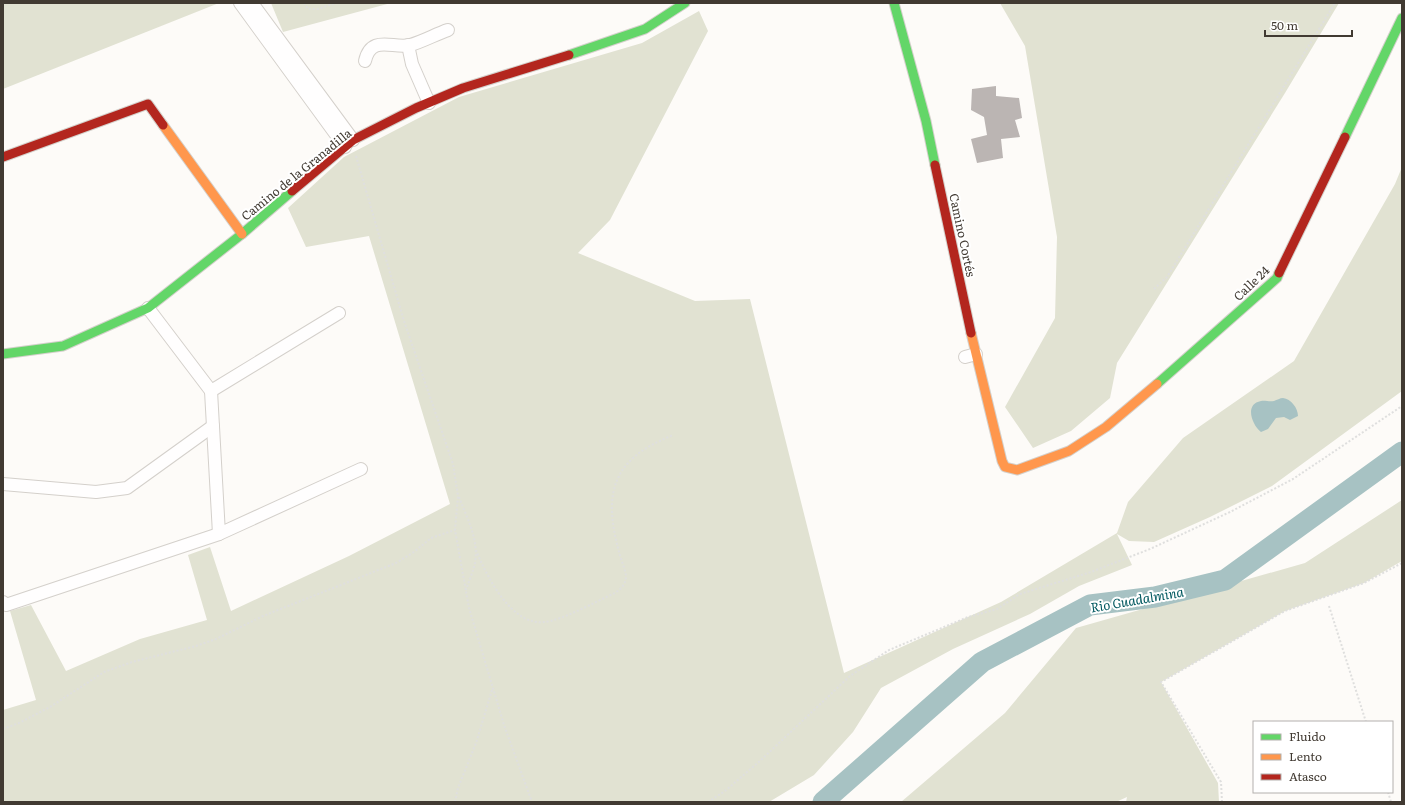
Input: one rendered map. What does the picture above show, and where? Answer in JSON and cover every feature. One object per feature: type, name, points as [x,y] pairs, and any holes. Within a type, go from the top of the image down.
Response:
[{"type":"street","points":[[240,3],[349,144]]},
{"type":"street","points":[[252,3],[349,144]]},
{"type":"street","name":"Camino de la Granadilla","points":[[3,354],[63,346],[148,308],[242,234],[349,144],[429,103],[463,88],[588,49],[645,29],[684,3]]},
{"type":"street","name":"Camino Cortés","points":[[894,3],[926,121],[970,355],[1002,461],[1005,467],[1010,470]]},
{"type":"street","name":"Calle 24","points":[[1010,470],[1025,468],[1069,451],[1106,427],[1147,393],[1277,278],[1402,18]]},
{"type":"street","points":[[365,61],[369,50],[377,45],[408,45],[448,30]]},
{"type":"street","points":[[408,45],[412,64],[429,103]]},
{"type":"street","points":[[3,157],[148,104],[242,234]]},
{"type":"street","points":[[148,308],[211,391],[219,534]]},
{"type":"street","points":[[211,391],[339,313]]},
{"type":"street","points":[[3,484],[96,492],[127,488],[212,426]]},
{"type":"street","points":[[3,602],[6,605],[219,534],[361,469]]},
{"type":"path","points":[[304,3],[308,9],[318,9],[335,3]]},
{"type":"path","points":[[1154,289],[1167,277],[1335,3]]},
{"type":"path","points":[[349,144],[357,158],[404,321],[453,464],[458,496],[474,536],[476,550],[475,563],[466,591]]},
{"type":"path","points":[[708,802],[725,791],[761,760],[850,676],[889,650],[968,617],[997,609],[1020,594],[1091,572],[1150,549],[1230,512],[1293,479],[1402,406]]},
{"type":"path","points":[[476,550],[487,576],[499,595],[518,613],[533,622],[550,621],[615,593],[623,586],[626,576],[613,524],[611,502],[616,482],[628,462],[646,448],[673,435]]},
{"type":"path","points":[[458,496],[455,530],[469,608],[516,762],[532,802]]},
{"type":"path","points":[[3,729],[19,723],[50,707],[104,672],[132,662],[196,646],[216,639],[263,616],[396,563],[414,552],[431,538],[455,530]]},
{"type":"path","points":[[1222,802],[1222,782],[1161,682],[1285,611],[1364,583],[1402,563]]},
{"type":"path","points":[[1329,606],[1366,721]]},
{"type":"path","points":[[454,802],[476,743],[493,689]]},
{"type":"green space","points":[[3,3],[219,3],[3,89]]},
{"type":"green space","points":[[271,3],[391,3],[283,32]]},
{"type":"green space","points":[[1000,3],[1339,3],[1285,93],[1117,363],[1110,398],[1071,431],[1033,448],[1005,407],[1055,318],[1057,237],[1025,46]]},
{"type":"green space","points":[[699,11],[708,31],[610,220],[578,253],[695,301],[750,299],[844,673],[1001,602],[1117,533],[1128,502],[1183,438],[1294,361],[1395,184],[1402,167],[1402,391],[1272,486],[1210,517],[1154,542],[1129,541],[1117,534],[1132,565],[1079,586],[1030,614],[953,649],[881,688],[853,732],[814,775],[769,802],[3,802],[3,710],[36,700],[10,611],[31,605],[66,671],[140,639],[207,620],[188,555],[210,547],[231,611],[349,556],[450,504],[369,236],[306,247],[288,208],[344,157],[459,97],[642,43]]},
{"type":"green space","points":[[1402,500],[1402,561],[1364,583],[1285,611],[1161,682],[1218,783],[1219,802],[1126,802],[1127,797],[1116,802],[901,802],[1005,713],[1076,628],[1305,563]]},
{"type":"water","points":[[1283,398],[1294,404],[1298,416],[1290,420],[1284,417],[1276,418],[1268,429],[1261,432],[1255,425],[1251,415],[1253,406],[1261,401],[1274,401]]},
{"type":"building","points":[[996,86],[996,96],[1019,98],[1022,118],[1015,120],[1020,137],[1001,139],[1003,158],[977,163],[971,139],[987,135],[984,117],[971,110],[972,89]]},
{"type":"waterway","name":"Rio Guadalmina","points":[[823,802],[982,662],[1090,605],[1155,597],[1225,580],[1402,452]]},
{"type":"traffic: fast","points":[[569,55],[645,29],[685,3]]},
{"type":"traffic: fast","points":[[894,3],[926,121],[935,165]]},
{"type":"traffic: fast","points":[[1345,137],[1402,18]]},
{"type":"traffic: fast","points":[[3,354],[63,346],[148,308],[242,234],[292,191]]},
{"type":"traffic: fast","points":[[1157,384],[1277,278],[1279,273]]},
{"type":"traffic: slow","points":[[163,125],[242,234]]},
{"type":"traffic: slow","points":[[971,333],[1002,461],[1005,467],[1017,470],[1069,451],[1106,427],[1157,384]]},
{"type":"traffic: jam","points":[[292,191],[353,140],[416,108],[463,88],[569,55]]},
{"type":"traffic: jam","points":[[3,157],[148,104],[163,125]]},
{"type":"traffic: jam","points":[[1279,273],[1345,137]]},
{"type":"traffic: jam","points":[[935,165],[971,333]]}]
